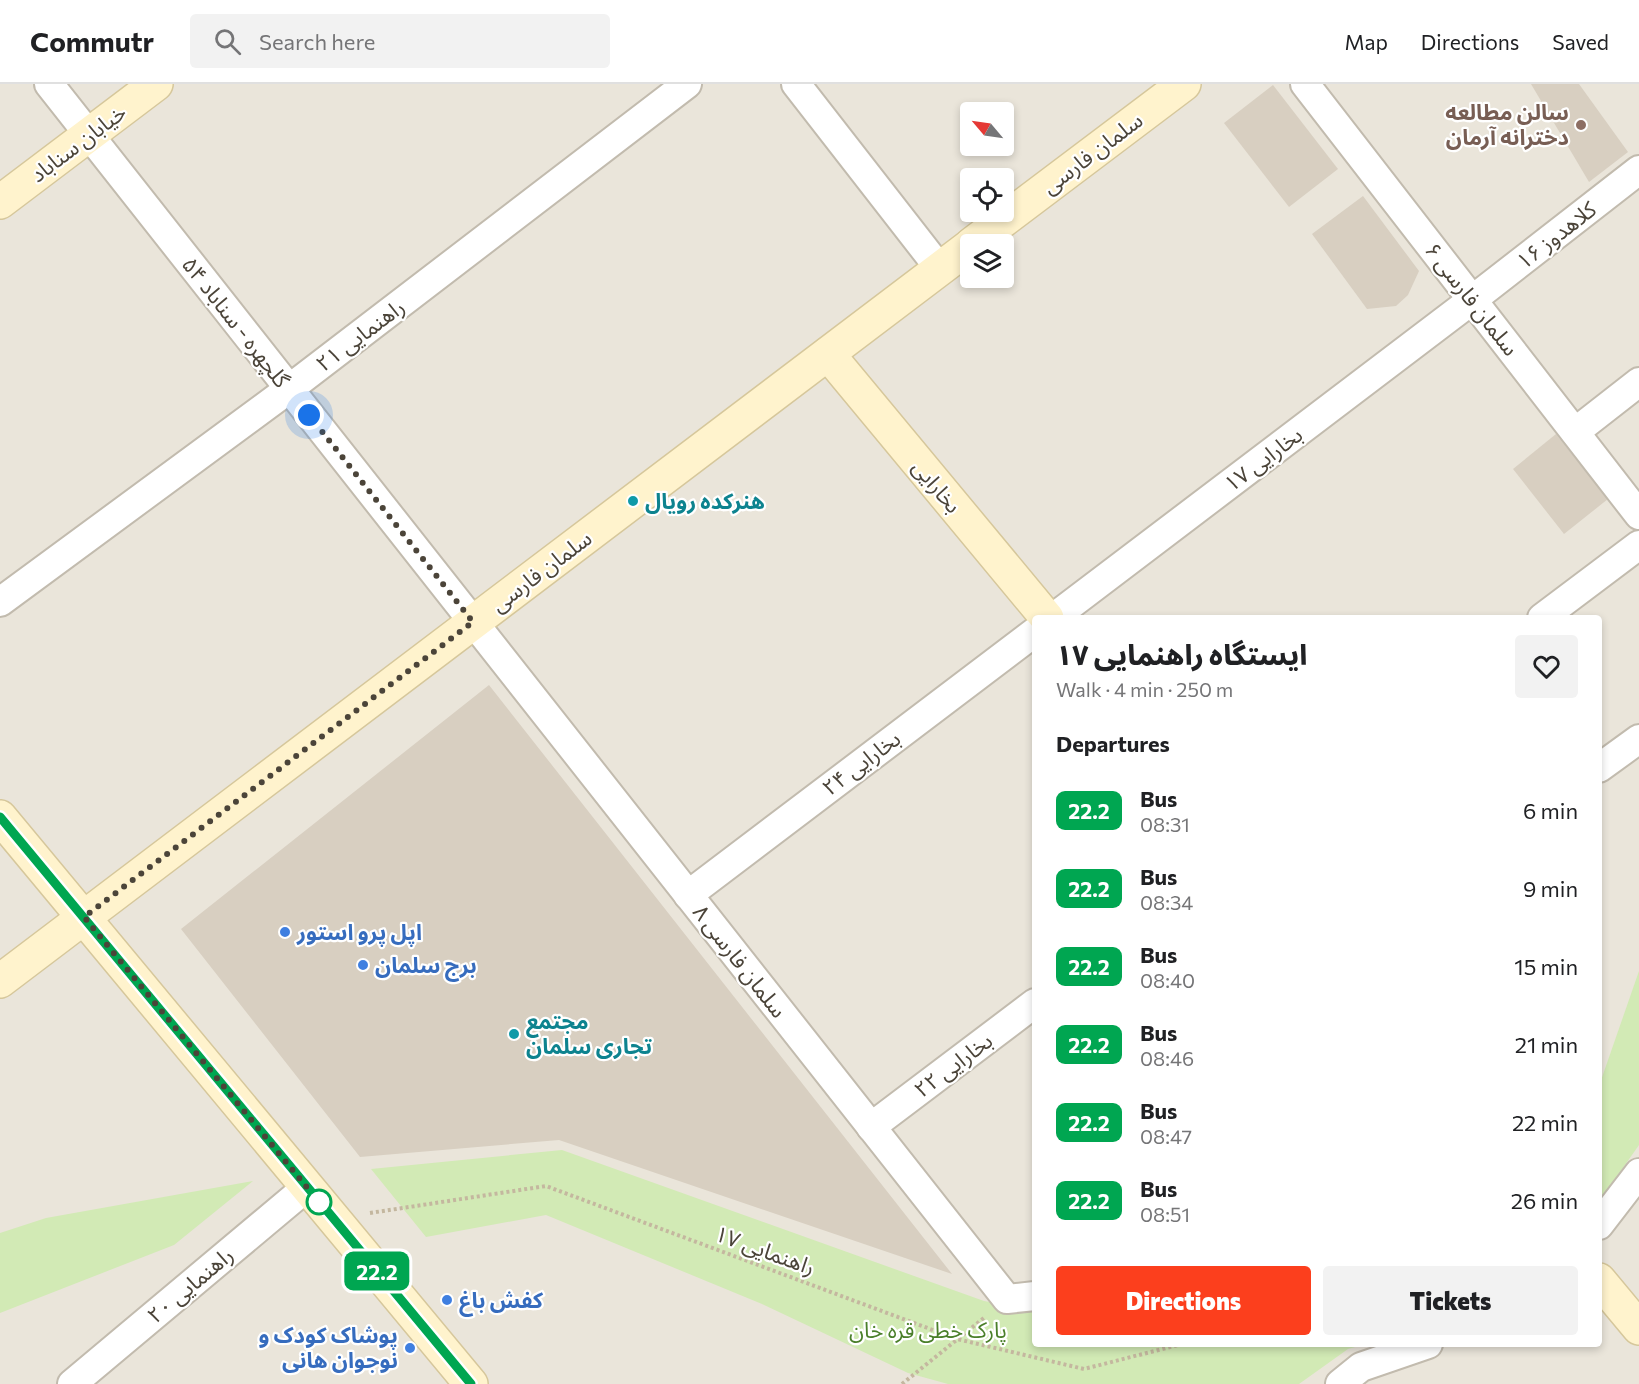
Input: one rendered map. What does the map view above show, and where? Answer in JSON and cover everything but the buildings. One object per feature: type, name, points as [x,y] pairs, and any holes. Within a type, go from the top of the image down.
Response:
[{"type":"street","name":"گلچهره - سناباد ۵۴","points":[[49,84],[473,622]]},
{"type":"street","name":"خیابان سناباد","points":[[0,202],[156,84]]},
{"type":"street","name":"راهنمایی ۲۱","points":[[0,602],[289,389],[687,84]]},
{"type":"street","points":[[796,84],[940,269]]},
{"type":"street","name":"سلمان فارسی","points":[[986,234],[1184,84]]},
{"type":"street","name":"سلمان فارسی ۶","points":[[1305,84],[1639,515]]},
{"type":"street","name":"کلاهدوز ۱۶","points":[[1472,300],[1639,170]]},
{"type":"street","name":"سلمان فارسی","points":[[0,981],[960,254]]},
{"type":"street","name":"بخارایی ۱۷","points":[[1057,615],[1472,300]]},
{"type":"street","name":"بخارایی","points":[[828,354],[1045,615]]},
{"type":"street","points":[[1575,432],[1639,382]]},
{"type":"street","points":[[1546,615],[1639,544]]},
{"type":"street","name":"سلمان فارسی ۸","points":[[473,622],[1007,1299]]},
{"type":"street","name":"بخارایی ۲۴","points":[[688,895],[1032,634]]},
{"type":"street","points":[[1602,766],[1639,739]]},
{"type":"street","points":[[0,817],[471,1384]]},
{"type":"street","name":"بخارایی ۲۲","points":[[871,1127],[1032,1005]]},
{"type":"street","points":[[1602,1221],[1639,1173]]},
{"type":"street","name":"راهنمایی ۲۰","points":[[72,1384],[307,1187]]},
{"type":"street","points":[[1602,1285],[1639,1328]]},
{"type":"street","points":[[1007,1299],[1032,1296]]},
{"type":"street","points":[[1340,1384],[1361,1367],[1419,1347]]},
{"type":"path","name":"راهنمایی ۱۷","points":[[334,1219],[546,1186],[957,1340],[1084,1369],[1170,1347]]},
{"type":"path","points":[[902,1384],[1007,1299]]},
{"type":"shaded area","points":[[0,84],[1639,84],[1639,1384],[0,1384]]},
{"type":"green space","points":[[1639,971],[1639,1145],[1602,1198],[1602,1077]]},
{"type":"green space","name":"پارک خطی قره خان","points":[[562,1150],[984,1301],[1032,1309],[1032,1347],[1355,1347],[1348,1349],[1299,1384],[948,1384],[908,1373],[762,1304],[546,1215],[426,1237],[371,1169]]},
{"type":"green space","points":[[253,1181],[174,1245],[0,1313],[0,1233],[46,1218]]},
{"type":"bus line","name":"22.2","points":[[0,817],[471,1384]]},
{"type":"place","name":"سالن مطالعه دخترانه آرمان","points":[[1581,125]]},
{"type":"place","name":"هنرکده رویال","points":[[633,501]]},
{"type":"place","name":"اپل پرو استور","points":[[285,932]]},
{"type":"place","name":"برج سلمان","points":[[363,965]]},
{"type":"place","name":"مجتمع تجاری سلمان","points":[[514,1034]]},
{"type":"place","name":"کفش باغ","points":[[447,1300]]},
{"type":"place","name":"پوشاک کودک و نوجوان هانی","points":[[410,1348]]},
{"type":"route","points":[[309,415],[473,622],[84,917],[319,1202]]}]
